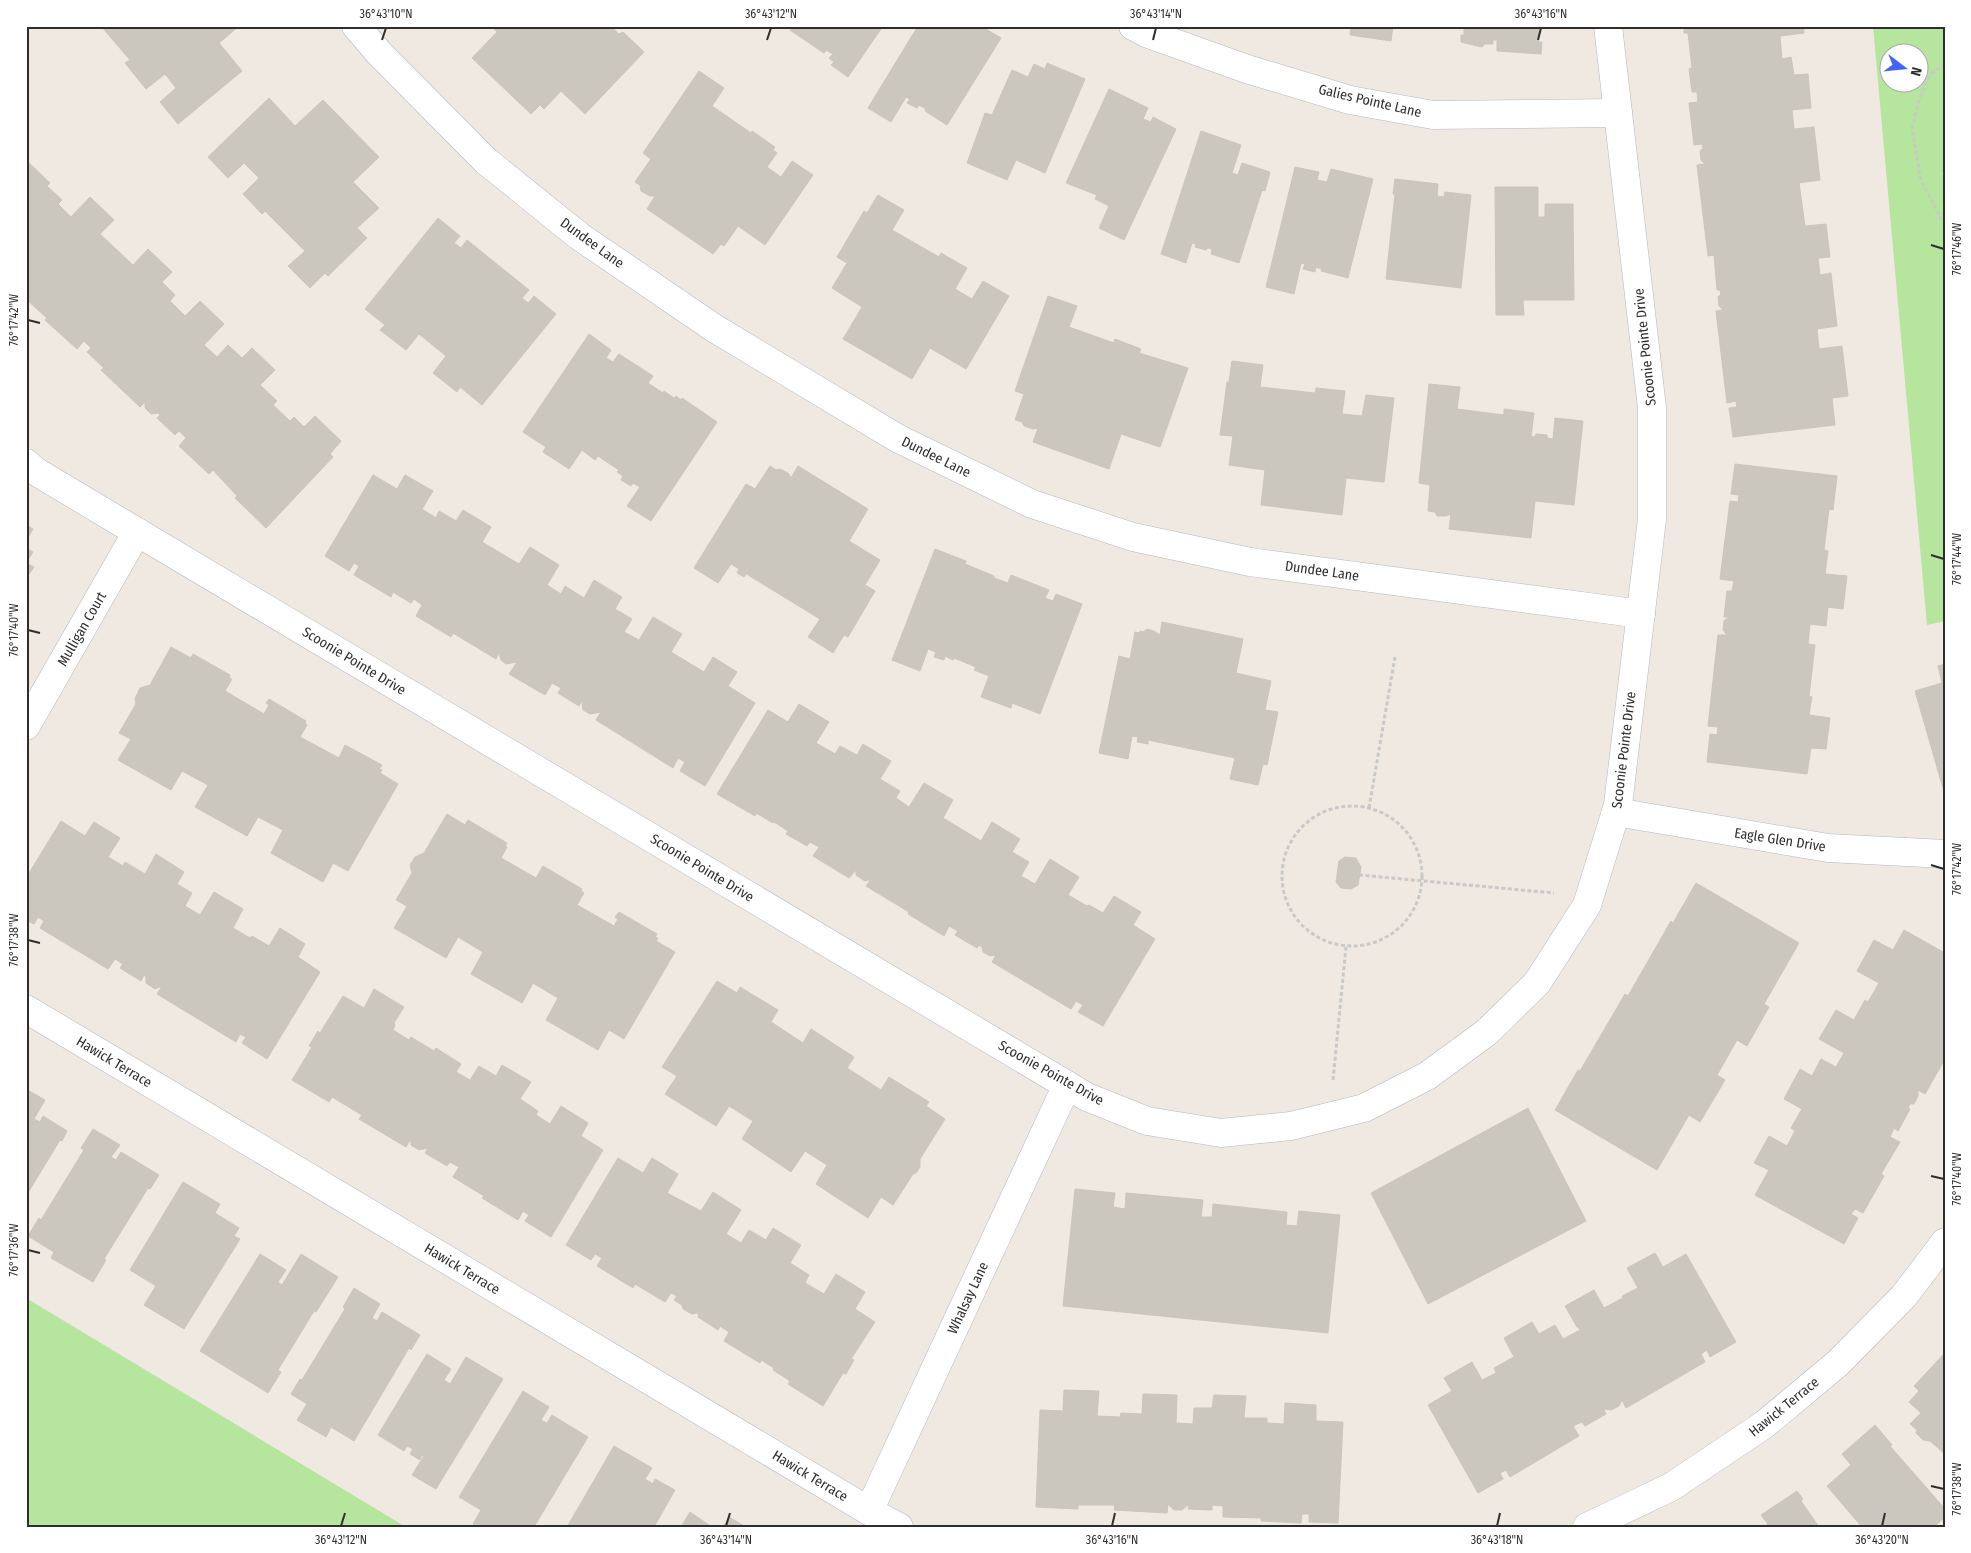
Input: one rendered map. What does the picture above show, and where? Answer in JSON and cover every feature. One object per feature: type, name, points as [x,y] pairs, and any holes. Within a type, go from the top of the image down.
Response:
[{"type":"street","name":"Dundee Lane","points":[[356,26],[379,53],[486,161],[579,236],[714,328],[897,438],[1032,504],[1133,537],[1250,562],[1640,614]]},
{"type":"street","name":"Galies Pointe Lane","points":[[1133,26],[1146,33],[1247,69],[1340,97],[1424,114],[1618,113]]},
{"type":"street","name":"Scoonie Pointe Drive","points":[[26,463],[35,471],[137,532],[1087,1097],[1147,1121],[1221,1133],[1290,1126],[1364,1108],[1427,1076],[1487,1032],[1537,983],[1587,905],[1616,812],[1652,519],[1652,408],[1608,26]]},
{"type":"street","name":"Mulligan Court","points":[[26,726],[137,532]]},
{"type":"street","name":"Eagle Glen Drive","points":[[1616,812],[1828,848],[1945,854]]},
{"type":"street","name":"Hawick Terrace","points":[[26,1009],[869,1512],[899,1527]]},
{"type":"street","name":"Whalsay Lane","points":[[869,1512],[1067,1085]]},
{"type":"street","name":"Hawick Terrace","points":[[1587,1527],[1671,1487],[1765,1424],[1851,1350],[1904,1296],[1945,1242]]},
{"type":"path","points":[[1945,64],[1931,74],[1919,99],[1912,129],[1921,180],[1945,226]]},
{"type":"path","points":[[1369,808],[1395,657]]},
{"type":"path","points":[[1357,805],[1383,812],[1406,829],[1419,854],[1422,881],[1415,908],[1398,930],[1374,944],[1346,947],[1320,939],[1298,922],[1284,898],[1281,870],[1288,844],[1306,822],[1330,808],[1357,805]]},
{"type":"path","points":[[1359,875],[1589,896]]},
{"type":"path","points":[[1329,1116],[1346,947]]},
{"type":"green space","points":[[1873,26],[1945,26],[1945,170],[1942,174],[1945,176],[1945,621],[1927,625],[1879,92],[1928,92],[1928,42],[1878,42],[1878,81]]},
{"type":"green space","points":[[26,1298],[406,1527],[26,1527]]},
{"type":"building","points":[[101,26],[239,26],[219,43],[242,71],[178,124],[160,102],[176,88],[165,74],[146,89],[125,63],[130,60]]},
{"type":"building","points":[[491,26],[611,26],[619,34],[623,32],[644,52],[585,114],[561,91],[544,109],[540,105],[531,114],[472,58],[497,32]]},
{"type":"building","points":[[793,26],[883,26],[848,77],[831,65],[834,62],[829,58],[833,54],[826,50],[824,53],[790,30]]},
{"type":"building","points":[[918,26],[981,26],[1001,38],[947,125],[919,105],[917,108],[907,103],[910,99],[906,97],[891,122],[868,108]]},
{"type":"building","points":[[1351,26],[1393,26],[1391,41],[1350,35]]},
{"type":"building","points":[[1464,26],[1539,26],[1538,42],[1542,42],[1541,54],[1497,51],[1497,40],[1493,40],[1493,44],[1485,44],[1482,47],[1461,42],[1461,35],[1464,35]]},
{"type":"building","points":[[1684,26],[1803,26],[1804,33],[1780,36],[1782,59],[1791,57],[1794,75],[1808,74],[1811,108],[1792,110],[1794,129],[1814,127],[1820,180],[1799,183],[1805,226],[1826,224],[1830,257],[1818,258],[1820,275],[1831,273],[1837,326],[1817,329],[1819,349],[1842,346],[1848,396],[1832,398],[1835,425],[1733,437],[1729,408],[1737,407],[1736,401],[1727,403],[1716,311],[1723,310],[1719,306],[1718,297],[1721,294],[1720,290],[1717,290],[1714,255],[1708,256],[1697,165],[1705,164],[1701,160],[1700,151],[1703,148],[1702,144],[1694,145],[1689,103],[1698,102],[1697,92],[1692,92],[1689,69],[1692,68],[1688,33],[1684,33]]},
{"type":"building","points":[[1047,63],[1085,79],[1045,173],[1016,160],[1007,180],[967,163],[985,113],[992,115],[1012,70],[1028,77],[1034,64],[1045,69]]},
{"type":"building","points":[[699,71],[724,88],[712,106],[775,147],[773,150],[777,153],[767,167],[781,177],[792,161],[813,175],[765,245],[738,226],[724,246],[721,244],[713,254],[647,209],[655,196],[650,196],[641,191],[640,185],[635,182],[651,159],[643,153]]},
{"type":"building","points":[[1109,89],[1148,108],[1143,119],[1151,122],[1153,117],[1176,129],[1124,240],[1099,228],[1109,206],[1095,199],[1097,195],[1066,183]]},
{"type":"building","points":[[269,98],[295,126],[323,100],[379,157],[353,182],[379,208],[357,228],[367,238],[328,276],[325,273],[310,288],[288,266],[305,251],[265,211],[262,214],[243,194],[259,178],[244,163],[228,178],[208,157]]},
{"type":"building","points":[[1201,131],[1241,145],[1232,173],[1238,175],[1242,163],[1270,172],[1265,191],[1262,190],[1239,263],[1211,254],[1212,249],[1208,248],[1206,250],[1195,247],[1196,244],[1192,243],[1186,263],[1161,254]]},
{"type":"building","points":[[26,160],[50,183],[47,186],[62,200],[58,204],[71,217],[90,197],[114,220],[100,234],[133,265],[148,249],[172,272],[162,282],[175,295],[170,301],[185,316],[200,301],[224,324],[204,345],[217,357],[228,345],[242,358],[252,348],[275,370],[260,385],[277,401],[273,405],[290,421],[294,417],[304,427],[315,416],[341,441],[330,454],[333,457],[266,528],[235,498],[237,496],[213,470],[209,474],[179,446],[186,438],[179,431],[175,435],[157,418],[160,415],[158,413],[151,414],[145,408],[145,402],[140,407],[101,370],[104,368],[87,352],[91,348],[84,341],[77,349],[45,320],[47,318],[26,299]]},
{"type":"building","points":[[1295,167],[1319,172],[1317,180],[1327,182],[1331,169],[1373,179],[1348,278],[1321,271],[1322,269],[1316,267],[1315,272],[1303,269],[1305,264],[1301,263],[1294,294],[1266,287]]},
{"type":"building","points":[[1395,179],[1438,184],[1437,196],[1444,197],[1445,192],[1471,195],[1461,288],[1386,279]]},
{"type":"building","points":[[1495,187],[1538,187],[1538,217],[1545,217],[1545,204],[1573,204],[1574,300],[1523,300],[1524,315],[1496,315]]},
{"type":"building","points":[[878,195],[904,210],[892,230],[939,257],[941,253],[967,268],[955,289],[972,299],[983,281],[1009,296],[966,369],[930,348],[912,379],[843,339],[862,307],[832,288],[847,263],[837,257],[864,211],[867,213]]},
{"type":"building","points":[[438,218],[460,236],[454,243],[461,248],[467,240],[529,290],[522,298],[528,303],[534,296],[556,314],[482,405],[460,387],[457,392],[433,373],[446,356],[419,334],[406,350],[380,330],[385,325],[365,309]]},
{"type":"building","points":[[1048,296],[1077,306],[1069,327],[1114,343],[1115,339],[1141,349],[1139,353],[1188,368],[1160,447],[1121,434],[1109,469],[1033,442],[1038,428],[1033,429],[1024,426],[1022,422],[1015,420],[1024,394],[1015,391]]},
{"type":"building","points":[[589,334],[611,350],[606,358],[613,362],[619,354],[653,376],[648,383],[674,398],[676,396],[681,400],[682,398],[717,422],[651,521],[627,506],[640,487],[633,483],[631,486],[621,480],[623,476],[617,472],[619,470],[598,456],[595,460],[582,450],[569,469],[543,452],[546,447],[523,432]]},
{"type":"building","points":[[1232,361],[1263,365],[1260,387],[1315,393],[1316,388],[1345,391],[1342,414],[1362,416],[1366,395],[1394,398],[1384,482],[1346,478],[1342,515],[1261,505],[1265,470],[1229,465],[1233,436],[1220,435],[1227,382],[1229,382]]},
{"type":"building","points":[[1429,384],[1460,387],[1457,409],[1504,415],[1504,409],[1534,413],[1531,436],[1535,437],[1536,434],[1547,435],[1547,438],[1553,439],[1555,418],[1583,421],[1574,505],[1535,501],[1531,538],[1449,529],[1451,514],[1437,516],[1435,512],[1428,511],[1430,485],[1419,483]]},
{"type":"building","points":[[1735,464],[1837,476],[1833,510],[1829,509],[1824,550],[1828,551],[1825,574],[1847,576],[1843,609],[1828,607],[1826,626],[1810,624],[1808,644],[1815,645],[1809,696],[1812,697],[1809,715],[1830,718],[1826,749],[1811,748],[1807,774],[1707,762],[1710,734],[1717,735],[1718,727],[1708,726],[1718,635],[1727,635],[1723,630],[1724,621],[1729,617],[1724,617],[1727,591],[1732,591],[1734,581],[1720,579],[1730,501],[1738,502],[1739,495],[1731,494]]},
{"type":"building","points":[[770,466],[776,470],[780,469],[788,473],[791,478],[798,466],[868,509],[849,541],[880,560],[865,585],[875,591],[848,637],[844,635],[833,653],[808,637],[820,619],[747,573],[744,577],[737,573],[739,569],[731,564],[718,583],[694,568],[746,484],[755,489]]},
{"type":"building","points":[[373,475],[397,489],[405,475],[433,491],[422,509],[436,518],[439,511],[456,521],[463,510],[491,527],[482,542],[519,564],[530,547],[559,565],[547,585],[561,594],[565,586],[584,598],[594,580],[622,597],[615,609],[632,619],[624,632],[639,640],[653,617],[682,634],[671,652],[704,672],[713,657],[737,672],[728,686],[755,703],[705,786],[680,771],[685,762],[678,758],[673,768],[596,720],[601,712],[590,714],[583,710],[582,701],[579,706],[558,693],[561,688],[552,683],[545,695],[509,674],[517,662],[506,664],[501,660],[499,653],[496,659],[453,633],[451,637],[416,616],[422,605],[414,599],[411,603],[393,592],[391,597],[354,575],[359,566],[354,563],[349,571],[325,556]]},
{"type":"building","points":[[26,525],[33,529],[26,541]]},
{"type":"building","points":[[26,548],[33,552],[26,563]]},
{"type":"building","points":[[935,549],[966,561],[965,564],[994,576],[994,578],[1008,583],[1011,575],[1049,590],[1045,598],[1053,601],[1056,594],[1082,604],[1040,714],[1012,703],[1011,708],[981,697],[989,676],[974,670],[976,667],[954,658],[953,660],[945,656],[944,660],[934,657],[936,652],[928,649],[920,671],[892,660]]},
{"type":"building","points":[[26,563],[34,567],[26,579]]},
{"type":"building","points":[[1162,622],[1243,639],[1236,673],[1271,681],[1265,710],[1278,712],[1267,765],[1263,764],[1258,785],[1230,779],[1235,758],[1148,740],[1148,744],[1137,742],[1138,737],[1132,736],[1128,759],[1099,753],[1119,656],[1130,659],[1135,632],[1140,633],[1140,631],[1143,632],[1147,629],[1160,635]]},
{"type":"building","points":[[171,647],[191,658],[193,654],[230,675],[229,678],[232,679],[225,691],[264,714],[269,705],[266,703],[269,699],[306,721],[307,725],[300,737],[339,758],[345,745],[382,765],[379,769],[382,770],[380,773],[398,784],[348,871],[333,863],[323,882],[271,853],[283,830],[258,817],[247,836],[195,807],[208,785],[182,771],[171,790],[118,760],[131,739],[119,733],[136,704],[135,699],[140,688],[150,685]]},
{"type":"building","points":[[1945,664],[1945,788],[1943,788],[1915,691],[1942,683],[1938,666]]},
{"type":"building","points":[[799,704],[829,722],[816,743],[835,754],[840,746],[857,755],[863,744],[891,761],[880,779],[900,791],[896,798],[909,807],[924,783],[953,800],[943,818],[981,841],[992,822],[1020,839],[1012,852],[1029,862],[1021,876],[1035,884],[1050,859],[1079,877],[1068,895],[1103,913],[1114,896],[1141,912],[1133,925],[1155,939],[1103,1026],[1078,1012],[1083,1005],[1076,1001],[1071,1009],[992,962],[996,955],[990,956],[983,952],[982,947],[979,945],[977,948],[955,935],[958,931],[949,926],[944,936],[866,886],[871,879],[865,881],[856,875],[856,870],[849,878],[813,856],[819,847],[810,842],[807,846],[786,834],[788,831],[774,822],[756,813],[755,816],[717,794],[768,710],[788,722]]},
{"type":"building","points":[[447,814],[465,825],[468,820],[507,843],[501,858],[536,878],[543,866],[582,889],[581,891],[584,893],[577,905],[614,926],[618,919],[615,917],[619,912],[657,934],[655,937],[658,938],[656,941],[675,952],[624,1039],[609,1030],[598,1050],[546,1020],[558,998],[533,983],[522,1003],[471,974],[483,952],[458,937],[446,958],[394,928],[407,906],[396,900],[412,873],[410,865],[415,857],[424,853]]},
{"type":"building","points":[[61,821],[85,836],[94,822],[120,838],[108,857],[123,866],[125,862],[145,874],[156,854],[184,872],[177,884],[192,893],[185,906],[200,915],[214,892],[243,909],[233,928],[250,938],[252,936],[269,946],[280,928],[305,944],[298,957],[320,972],[267,1059],[242,1043],[246,1037],[240,1034],[236,1042],[157,994],[162,986],[155,989],[146,983],[144,975],[141,981],[120,968],[123,964],[115,959],[108,969],[40,928],[44,921],[38,917],[34,924],[26,920],[26,878]]},
{"type":"building","points":[[1345,857],[1356,858],[1361,867],[1358,885],[1351,889],[1341,888],[1336,882],[1339,861]]},
{"type":"building","points":[[1696,883],[1799,943],[1764,1004],[1769,1007],[1747,1046],[1737,1040],[1717,1075],[1725,1080],[1700,1122],[1689,1115],[1657,1170],[1555,1110],[1625,994],[1628,996],[1671,921],[1673,923]]},
{"type":"building","points":[[1904,930],[1945,953],[1945,1059],[1925,1094],[1918,1090],[1918,1096],[1914,1104],[1910,1104],[1908,1108],[1910,1109],[1898,1131],[1894,1128],[1890,1137],[1900,1142],[1881,1174],[1884,1176],[1863,1213],[1855,1209],[1851,1214],[1858,1218],[1844,1244],[1755,1195],[1769,1170],[1754,1163],[1769,1136],[1787,1146],[1795,1131],[1791,1128],[1802,1109],[1784,1099],[1800,1069],[1812,1076],[1821,1059],[1836,1067],[1844,1053],[1819,1039],[1836,1010],[1854,1020],[1865,1000],[1868,1002],[1879,983],[1857,971],[1874,940],[1893,950]]},
{"type":"building","points":[[717,981],[737,993],[740,987],[778,1010],[771,1022],[803,1043],[811,1029],[854,1057],[847,1068],[881,1090],[889,1077],[929,1102],[926,1106],[945,1119],[920,1159],[920,1167],[913,1174],[893,1205],[881,1197],[868,1218],[816,1184],[827,1165],[805,1151],[791,1172],[742,1139],[753,1121],[729,1106],[716,1126],[665,1094],[677,1076],[662,1067]]},
{"type":"building","points":[[374,989],[404,1007],[394,1023],[393,1030],[409,1040],[411,1037],[434,1051],[436,1048],[461,1064],[456,1072],[470,1080],[479,1066],[496,1076],[502,1065],[531,1082],[520,1099],[538,1111],[536,1115],[550,1124],[561,1106],[588,1123],[581,1136],[603,1150],[551,1237],[525,1221],[529,1215],[523,1211],[518,1220],[482,1198],[484,1196],[453,1177],[459,1167],[450,1162],[447,1166],[425,1153],[428,1148],[419,1150],[411,1145],[411,1139],[406,1147],[359,1119],[362,1115],[332,1097],[329,1102],[292,1080],[312,1047],[309,1046],[318,1031],[320,1033],[343,996],[364,1008]]},
{"type":"building","points":[[26,1089],[45,1100],[34,1119],[40,1122],[43,1116],[67,1131],[26,1196]]},
{"type":"building","points":[[1528,1108],[1586,1221],[1428,1304],[1371,1193]]},
{"type":"building","points":[[93,1129],[120,1145],[111,1157],[116,1160],[121,1152],[159,1175],[150,1189],[148,1188],[104,1259],[106,1260],[93,1282],[51,1258],[54,1252],[28,1236],[39,1218],[41,1220],[84,1150],[81,1148]]},
{"type":"building","points":[[618,1158],[643,1173],[652,1158],[678,1174],[667,1193],[701,1211],[713,1192],[741,1210],[726,1234],[741,1243],[749,1230],[766,1240],[773,1228],[801,1245],[790,1263],[809,1275],[805,1283],[824,1294],[836,1274],[865,1292],[855,1309],[875,1322],[851,1359],[854,1360],[846,1374],[843,1373],[823,1406],[788,1384],[790,1381],[773,1370],[774,1368],[761,1360],[760,1363],[724,1341],[729,1332],[720,1326],[718,1330],[698,1317],[697,1313],[692,1314],[683,1309],[682,1305],[674,1300],[677,1296],[671,1293],[665,1302],[635,1284],[633,1288],[597,1266],[602,1258],[595,1254],[591,1260],[566,1245]]},
{"type":"building","points":[[183,1182],[220,1204],[215,1213],[239,1228],[234,1236],[240,1239],[184,1329],[144,1305],[156,1286],[130,1270]]},
{"type":"building","points":[[1075,1189],[1115,1193],[1113,1207],[1125,1209],[1126,1193],[1203,1200],[1201,1217],[1212,1217],[1213,1204],[1287,1212],[1286,1225],[1297,1226],[1299,1211],[1340,1215],[1328,1333],[1063,1306]]},
{"type":"building","points":[[1655,1253],[1663,1267],[1686,1254],[1736,1342],[1710,1357],[1707,1350],[1701,1354],[1705,1362],[1626,1408],[1622,1400],[1619,1406],[1611,1410],[1604,1410],[1606,1414],[1585,1426],[1582,1422],[1573,1426],[1579,1436],[1510,1477],[1506,1470],[1500,1473],[1503,1479],[1478,1493],[1428,1405],[1452,1391],[1444,1378],[1472,1362],[1482,1380],[1496,1373],[1494,1368],[1514,1357],[1504,1338],[1532,1322],[1539,1334],[1555,1325],[1563,1339],[1580,1330],[1565,1306],[1594,1290],[1604,1308],[1623,1298],[1622,1296],[1638,1288],[1627,1268]]},
{"type":"building","points":[[260,1254],[286,1270],[278,1282],[282,1285],[301,1254],[338,1277],[316,1312],[314,1311],[278,1370],[281,1372],[268,1393],[200,1351]]},
{"type":"building","points":[[354,1288],[380,1304],[372,1318],[377,1321],[382,1312],[420,1335],[411,1350],[409,1348],[354,1441],[331,1427],[326,1437],[297,1420],[307,1404],[291,1394],[300,1379],[302,1380],[345,1309],[343,1307]]},
{"type":"building","points":[[427,1354],[451,1369],[444,1380],[450,1384],[466,1357],[503,1379],[436,1489],[412,1475],[424,1456],[422,1455],[420,1460],[410,1454],[413,1449],[407,1446],[404,1451],[378,1435]]},
{"type":"building","points":[[1943,1355],[1945,1357],[1945,1454],[1930,1441],[1923,1440],[1916,1433],[1917,1430],[1910,1424],[1921,1413],[1909,1402],[1919,1391],[1914,1386]]},
{"type":"building","points":[[1064,1390],[1099,1391],[1097,1416],[1120,1417],[1121,1413],[1142,1414],[1143,1394],[1177,1395],[1176,1423],[1193,1424],[1194,1408],[1212,1408],[1214,1395],[1246,1396],[1244,1418],[1267,1418],[1267,1423],[1284,1424],[1285,1403],[1316,1405],[1316,1421],[1343,1422],[1338,1523],[1309,1522],[1309,1514],[1302,1514],[1301,1523],[1261,1521],[1261,1518],[1223,1517],[1223,1506],[1212,1505],[1212,1510],[1188,1509],[1189,1504],[1182,1510],[1174,1510],[1168,1504],[1167,1513],[1114,1510],[1115,1505],[1078,1505],[1078,1509],[1036,1507],[1040,1410],[1063,1411]]},
{"type":"building","points":[[523,1391],[549,1407],[541,1420],[547,1423],[552,1415],[588,1437],[534,1527],[476,1527],[473,1524],[481,1510],[459,1497]]},
{"type":"building","points":[[1875,1425],[1892,1445],[1890,1446],[1945,1509],[1945,1517],[1934,1527],[1862,1527],[1827,1486],[1851,1465],[1842,1454]]},
{"type":"building","points":[[614,1446],[652,1468],[645,1479],[653,1484],[655,1479],[675,1490],[654,1527],[567,1527]]},
{"type":"building","points":[[1797,1491],[1803,1499],[1801,1501],[1819,1527],[1764,1527],[1768,1524],[1761,1515]]},
{"type":"building","points":[[690,1512],[712,1527],[681,1527]]},
{"type":"building","points":[[729,1517],[746,1527],[723,1527]]}]
